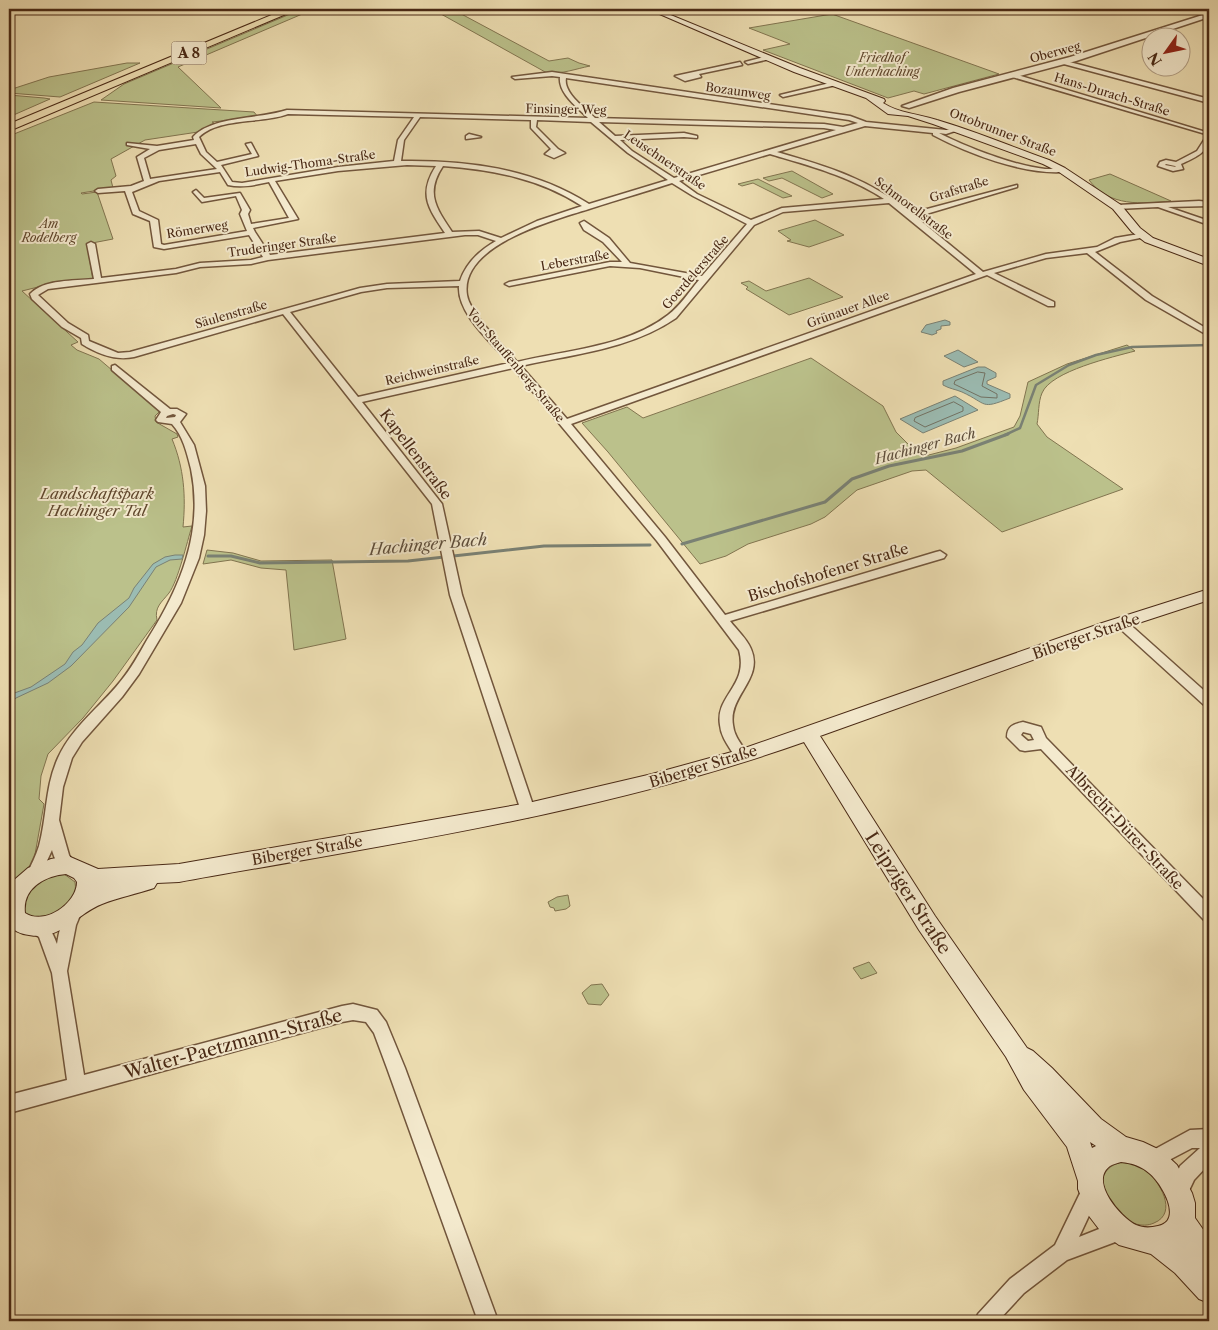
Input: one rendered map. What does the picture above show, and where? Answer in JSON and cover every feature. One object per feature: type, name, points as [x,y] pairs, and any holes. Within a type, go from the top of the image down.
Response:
[{"type":"highway","name":"A 8","points":[[81,96],[284,9]]},
{"type":"highway","name":"A 8","points":[[9,128],[64,103],[293,9]]},
{"type":"highway","name":"A 8","points":[[9,123],[64,103]]},
{"type":"main road","name":"Ottobrunner Straße","points":[[651,9],[870,98],[896,105],[936,122],[1037,158],[1062,170],[1117,207],[1142,236],[1159,245],[1209,263]]},
{"type":"main road","name":"Ottobrunner Straße","points":[[870,98],[891,112],[906,110]]},
{"type":"main road","name":"Ottobrunner Straße","points":[[886,108],[896,105]]},
{"type":"main road","name":"Biberger Straße","points":[[77,908],[97,896],[179,873],[528,811],[652,782],[742,756],[1209,594]]},
{"type":"main road","name":"Leipziger Straße","points":[[808,733],[927,923],[1014,1049],[1033,1082],[1076,1140],[1090,1185]]},
{"type":"main road","points":[[45,869],[77,870],[88,884],[87,894],[77,908],[62,920],[49,925],[21,922],[12,912],[12,896],[34,874],[45,869]]},
{"type":"main road","name":"Biberger Straße","points":[[77,870],[98,878],[179,873]]},
{"type":"main road","name":"Leipziger Straße","points":[[1014,1049],[1043,1076],[1092,1128],[1120,1148]]},
{"type":"main road","points":[[1156,1242],[1168,1238],[1176,1231],[1182,1221],[1183,1206],[1171,1177],[1160,1166],[1143,1154],[1120,1148],[1108,1151],[1098,1157],[1092,1166],[1090,1185],[1097,1206],[1107,1220],[1119,1231],[1132,1238],[1156,1242],[1185,1263],[1209,1288]]},
{"type":"main road","points":[[1182,1221],[1209,1260]]},
{"type":"street","points":[[1190,9],[1209,15]]},
{"type":"street","name":"Oberweg","points":[[906,110],[1011,75],[1062,62],[1209,15]]},
{"type":"street","points":[[748,62],[768,58]]},
{"type":"street","points":[[1062,62],[1209,101]]},
{"type":"street","points":[[695,73],[740,64]]},
{"type":"street","name":"Bozaunweg","points":[[515,77],[548,74],[850,118],[865,124],[946,132],[956,129]]},
{"type":"street","name":"Hans-Durach-Straße","points":[[1011,75],[1208,136]]},
{"type":"street","name":"Leuschnerstraße","points":[[563,76],[563,87],[566,92],[613,138],[672,181],[706,201],[752,223]]},
{"type":"street","points":[[783,95],[834,84]]},
{"type":"street","name":"Finsinger Weg","points":[[197,142],[196,135],[214,126],[277,116],[287,112],[418,116],[475,123],[534,119],[824,126],[844,129]]},
{"type":"street","points":[[397,163],[401,140],[418,116]]},
{"type":"street","points":[[534,119],[533,128],[555,148],[554,150]]},
{"type":"street","points":[[472,136],[475,123]]},
{"type":"street","points":[[462,283],[474,261],[501,240],[529,227],[672,181],[865,124]]},
{"type":"street","points":[[934,131],[943,138],[1028,166],[1045,171],[1062,170]]},
{"type":"street","points":[[613,138],[684,135],[695,137]]},
{"type":"street","points":[[1177,164],[1200,152],[1208,136]]},
{"type":"street","points":[[129,144],[158,148],[197,142]]},
{"type":"street","name":"Ludwig-Thoma-Straße","points":[[197,142],[203,153],[220,167],[228,182],[237,185],[353,166],[397,163],[441,164],[477,167],[520,175],[558,189],[588,207]]},
{"type":"street","name":"Ludwig-Thoma-Straße","points":[[220,167],[256,155],[249,144]]},
{"type":"street","points":[[147,181],[140,158],[158,148]]},
{"type":"street","name":"Schmorellstraße","points":[[770,152],[850,177],[890,201],[985,274],[1051,304]]},
{"type":"street","points":[[441,164],[432,178],[429,197],[431,205],[449,234]]},
{"type":"street","points":[[98,191],[131,188],[147,181],[220,167]]},
{"type":"street","points":[[251,229],[294,219],[271,180]]},
{"type":"street","points":[[237,185],[238,194],[246,210],[244,214],[268,258]]},
{"type":"street","name":"Grafstraße","points":[[910,216],[1015,186]]},
{"type":"street","name":"Römerweg","points":[[131,188],[128,190],[136,212],[154,220],[157,245],[164,247],[251,229]]},
{"type":"street","points":[[196,192],[202,200],[238,194]]},
{"type":"street","name":"Goerdelerstraße","points":[[514,364],[599,346],[634,337],[657,328],[673,316],[752,223],[782,210],[890,201]]},
{"type":"street","points":[[1156,204],[1209,223]]},
{"type":"street","points":[[1117,207],[1156,204],[1209,204]]},
{"type":"street","points":[[584,223],[588,228],[606,240],[628,265]]},
{"type":"street","name":"Truderinger Straße","points":[[37,291],[47,287],[182,270],[200,265],[251,262],[268,258],[449,234],[479,233],[501,240]]},
{"type":"street","name":"Grünauer Allee","points":[[565,423],[1029,259],[1099,249],[1122,239],[1142,236]]},
{"type":"street","points":[[91,244],[98,281]]},
{"type":"street","points":[[1088,250],[1130,285],[1149,298],[1209,332]]},
{"type":"street","name":"Leberstraße","points":[[509,284],[610,264],[628,265],[704,279]]},
{"type":"street","name":"Säulenstraße","points":[[37,291],[34,294],[35,297],[65,325],[85,337],[85,342],[93,347],[123,356],[374,287],[462,283]]},
{"type":"street","name":"Von-Stauffenberg-Straße","points":[[462,283],[463,302],[468,310],[661,539],[724,619],[745,649],[749,659],[745,680],[730,703],[726,717],[730,736],[742,756]]},
{"type":"street","name":"Kapellenstraße","points":[[285,312],[437,504],[460,607],[528,811]]},
{"type":"street","name":"Reichweinstraße","points":[[355,400],[514,364]]},
{"type":"street","points":[[34,874],[41,864],[60,773],[66,756],[126,684],[162,627],[175,603],[196,550],[200,524],[201,490],[191,452],[181,428],[174,421],[161,420],[163,414],[167,412],[115,368]]},
{"type":"street","name":"Bischofshofener Straße","points":[[724,619],[940,554]]},
{"type":"street","points":[[1122,623],[1209,702]]},
{"type":"street","name":"Albrecht-Dürer-Straße","points":[[1041,741],[1083,782],[1209,915]]},
{"type":"street","points":[[51,820],[62,858],[77,870]]},
{"type":"street","points":[[60,973],[68,925],[77,908]]},
{"type":"street","points":[[21,922],[45,933],[60,973],[77,1086]]},
{"type":"street","name":"Walter-Paetzmann-Straße","points":[[9,1104],[342,1014],[353,1012],[371,1015],[380,1028],[396,1068],[488,1321]]},
{"type":"street","points":[[1152,1160],[1190,1139],[1209,1138]]},
{"type":"street","points":[[1178,1190],[1187,1173],[1209,1151]]},
{"type":"street","points":[[1062,1252],[1090,1185]]},
{"type":"street","points":[[985,1321],[1017,1286],[1062,1252],[1119,1231]]},
{"type":"green space","points":[[302,9],[314,9],[178,67],[221,108],[101,100],[124,84]]},
{"type":"green space","points":[[432,9],[452,9],[549,61],[568,58],[590,66],[564,72],[547,73]]},
{"type":"green space","name":"Friedhof Unterhaching","points":[[832,14],[999,74],[924,94],[914,91],[888,98],[763,50],[790,44],[749,28]]},
{"type":"green space","points":[[127,63],[140,63],[60,97],[9,93],[9,90],[49,77]]},
{"type":"green space","points":[[9,95],[44,98],[50,99],[9,117]]},
{"type":"green space","name":"Landschaftspark Hachinger Tal","points":[[94,102],[254,112],[258,117],[212,122],[214,123],[198,132],[145,140],[111,159],[116,176],[111,180],[113,188],[81,193],[97,192],[113,239],[87,244],[93,280],[42,286],[22,291],[78,342],[71,345],[77,350],[99,359],[160,411],[155,416],[156,422],[177,434],[178,437],[172,439],[182,471],[183,527],[192,526],[176,580],[158,608],[157,620],[113,681],[83,718],[48,754],[41,776],[39,799],[44,804],[34,860],[9,888],[9,136]]},
{"type":"green space","points":[[792,171],[833,194],[822,198],[782,178],[769,181],[763,178]]},
{"type":"green space","points":[[1110,174],[1171,201],[1127,202],[1106,195],[1089,180]]},
{"type":"green space","points":[[758,179],[792,196],[783,198],[753,183],[742,186],[738,184]]},
{"type":"green space","points":[[815,220],[844,235],[809,247],[787,241],[791,240],[778,231]]},
{"type":"green space","points":[[809,278],[843,297],[789,315],[746,289],[748,287],[741,283],[749,281],[766,291]]},
{"type":"green space","points":[[1127,345],[1135,351],[1084,366],[1057,378],[1048,385],[1042,393],[1037,424],[1047,437],[1123,489],[1002,532],[926,470],[912,471],[857,490],[825,517],[811,524],[748,544],[726,556],[700,564],[582,423],[627,407],[643,418],[811,358],[883,406],[896,432],[921,457],[956,448],[1014,427],[1020,416],[1028,382],[1067,364]]},
{"type":"green space","points":[[207,550],[233,553],[261,561],[332,560],[346,639],[294,650],[286,570],[261,568],[231,560],[203,564]]},
{"type":"green space","points":[[64,874],[75,882],[72,900],[66,907],[58,913],[40,918],[31,916],[23,911],[22,898],[39,879]]},
{"type":"green space","points":[[568,895],[570,906],[566,909],[555,911],[554,908],[550,907],[548,902],[557,897]]},
{"type":"green space","points":[[869,962],[877,973],[861,979],[853,968]]},
{"type":"green space","points":[[602,984],[609,995],[601,1005],[588,1004],[582,993],[591,985]]},
{"type":"green space","points":[[1123,1162],[1134,1164],[1145,1170],[1161,1189],[1166,1204],[1165,1212],[1154,1223],[1141,1225],[1129,1221],[1117,1213],[1108,1202],[1103,1189],[1103,1177],[1109,1168]]},
{"type":"water","points":[[945,320],[950,322],[950,325],[941,326],[941,329],[936,331],[937,333],[932,335],[921,332],[926,325]]},
{"type":"water","points":[[958,350],[978,362],[964,367],[944,356]]},
{"type":"water","points":[[978,367],[985,367],[996,373],[996,377],[987,381],[987,384],[1010,394],[1010,398],[988,405],[943,385],[943,381]]},
{"type":"water","points":[[955,396],[978,410],[923,433],[900,419]]},
{"type":"water","points":[[183,555],[182,559],[170,560],[156,567],[129,607],[71,666],[48,683],[9,703],[9,695],[31,687],[65,664],[98,623],[129,598],[134,588],[153,564],[165,557]]},
{"type":"waterway","name":"Hachinger Bach","points":[[1005,435],[1020,428],[1036,385],[1069,365],[1096,355],[1132,347],[1209,345]]},
{"type":"waterway","name":"Hachinger Bach","points":[[682,544],[825,502],[852,479],[889,466],[962,451],[1008,434]]},
{"type":"waterway","name":"Hachinger Bach","points":[[208,556],[231,556],[260,563],[408,561],[544,546],[650,545]]},
{"type":"park label","name":"Am Rodelberg","points":[[49,230]]}]
